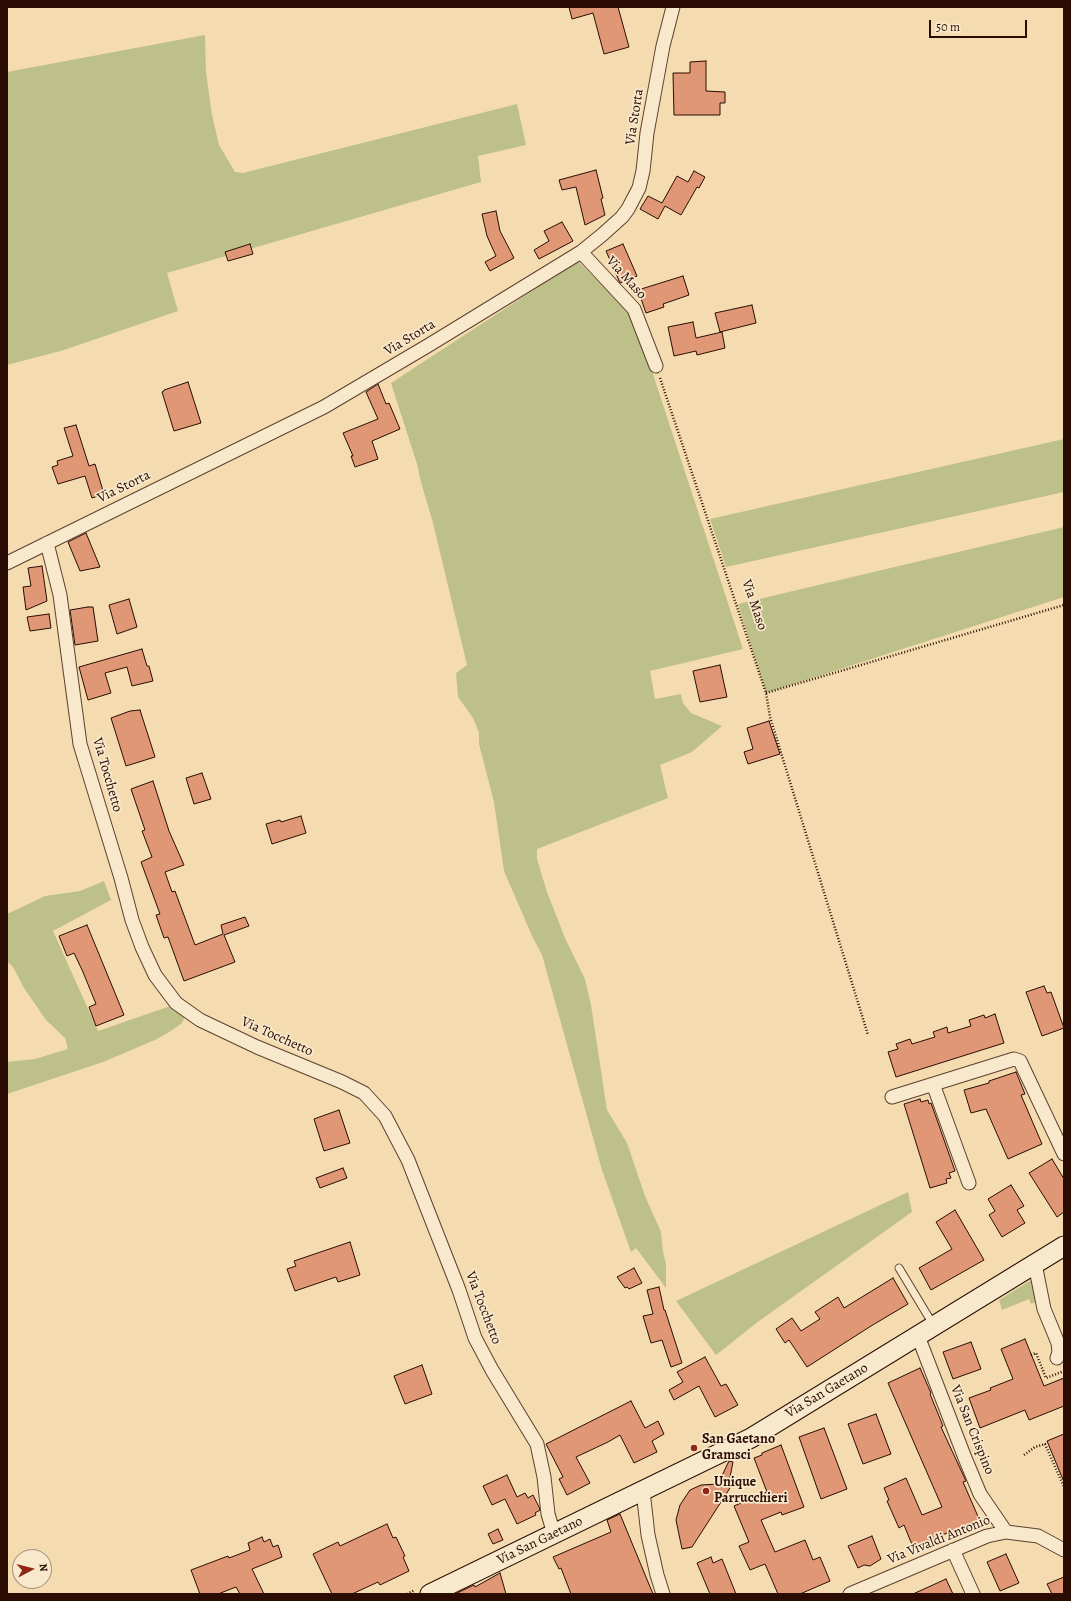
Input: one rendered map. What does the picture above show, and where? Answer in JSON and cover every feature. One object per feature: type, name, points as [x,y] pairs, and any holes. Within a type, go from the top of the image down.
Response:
[{"type":"street","name":"Via Storta","points":[[7,563],[324,407],[581,252],[622,217],[639,188],[663,46],[673,7]]},
{"type":"street","name":"Via Maso","points":[[581,252],[634,309],[656,366]]},
{"type":"street","name":"Via Tocchetto","points":[[47,543],[60,595],[80,744],[121,878],[132,920],[155,975],[176,1003],[200,1020],[257,1047],[342,1082],[364,1093],[385,1116],[408,1160],[459,1290],[475,1338],[492,1370],[537,1444],[544,1477],[548,1514],[554,1534]]},
{"type":"street","points":[[892,1097],[1014,1059],[1020,1061],[1064,1154]]},
{"type":"street","points":[[933,1084],[968,1183]]},
{"type":"street","name":"Via San Gaetano","points":[[430,1594],[751,1438],[1064,1246]]},
{"type":"street","points":[[1035,1264],[1044,1309],[1058,1343],[1059,1352],[1057,1358]]},
{"type":"street","name":"Via San Crispino","points":[[918,1336],[980,1494],[1006,1532]]},
{"type":"street","points":[[643,1491],[648,1535],[657,1575],[664,1594]]},
{"type":"street","name":"Via Vivaldi Antonio","points":[[850,1594],[987,1536],[1006,1532],[1038,1536],[1064,1550]]},
{"type":"street","points":[[953,1550],[973,1594]]},
{"type":"lane","points":[[899,1268],[934,1326]]},
{"type":"path","name":"Via Maso","points":[[656,366],[766,693],[770,716],[868,1035]]},
{"type":"path","points":[[766,693],[1064,605]]},
{"type":"path","points":[[1031,1355],[1036,1353],[1046,1378],[1064,1371]]},
{"type":"path","points":[[1024,1455],[1035,1447],[1045,1444],[1064,1487]]},
{"type":"green space","points":[[205,35],[206,72],[212,115],[219,145],[235,172],[243,173],[517,104],[526,145],[478,156],[481,182],[167,273],[178,311],[64,350],[7,365],[7,72]]},
{"type":"green space","points":[[578,261],[627,311],[650,365],[743,649],[650,671],[655,699],[681,694],[683,703],[691,713],[722,726],[692,752],[660,765],[668,798],[537,849],[537,859],[547,892],[565,938],[585,979],[591,1005],[607,1110],[627,1143],[645,1196],[661,1232],[666,1264],[666,1288],[636,1248],[631,1252],[602,1170],[542,955],[532,936],[504,871],[494,802],[479,744],[479,733],[473,718],[458,697],[456,673],[467,665],[433,523],[417,464],[391,383]]},
{"type":"green space","points":[[1064,439],[1064,492],[726,567],[710,519]]},
{"type":"green space","points":[[1064,527],[1064,597],[766,693],[738,604]]},
{"type":"green space","points":[[104,881],[111,900],[53,931],[98,1031],[179,1003],[186,1014],[182,1023],[155,1040],[103,1062],[7,1094],[7,1062],[35,1059],[68,1049],[65,1038],[46,1020],[24,988],[13,967],[7,961],[7,914],[45,896],[80,891]]},
{"type":"green space","points":[[908,1192],[912,1212],[759,1321],[716,1355],[676,1301]]},
{"type":"green space","points":[[1031,1280],[1040,1300],[1031,1304],[1029,1299],[1002,1310],[999,1300]]},
{"type":"building","points":[[569,7],[618,7],[629,47],[604,54],[593,13],[572,19]]},
{"type":"building","points":[[706,61],[706,91],[725,92],[725,103],[720,103],[720,115],[674,115],[673,73],[690,73],[690,62]]},
{"type":"building","points":[[596,170],[603,198],[601,199],[605,215],[585,225],[576,187],[562,190],[559,180]]},
{"type":"building","points":[[694,171],[705,177],[699,188],[697,187],[681,215],[665,206],[658,219],[640,209],[648,196],[662,203],[677,176],[688,182]]},
{"type":"building","points":[[496,211],[500,231],[514,258],[490,271],[485,262],[496,256],[487,236],[482,214]]},
{"type":"building","points":[[562,222],[573,241],[539,259],[534,250],[549,241],[544,231]]},
{"type":"building","points":[[250,244],[253,254],[228,261],[225,252]]},
{"type":"building","points":[[623,244],[637,276],[620,283],[606,251]]},
{"type":"building","points":[[683,276],[689,295],[663,304],[664,307],[646,313],[638,290]]},
{"type":"building","points":[[752,305],[756,323],[720,332],[715,313]]},
{"type":"building","points":[[693,322],[696,338],[722,332],[725,348],[697,355],[696,351],[674,356],[668,327]]},
{"type":"building","points":[[188,382],[201,423],[174,431],[162,392]]},
{"type":"building","points":[[378,384],[386,404],[389,403],[400,429],[372,441],[378,459],[355,467],[351,456],[353,456],[343,433],[378,419],[366,392]]},
{"type":"building","points":[[76,425],[89,466],[95,464],[104,494],[92,498],[85,476],[58,484],[52,467],[58,465],[57,461],[73,456],[64,428]]},
{"type":"building","points":[[86,533],[100,567],[80,571],[68,542]]},
{"type":"building","points":[[42,566],[47,601],[26,610],[23,587],[31,586],[28,568]]},
{"type":"building","points":[[129,599],[137,627],[117,634],[109,605]]},
{"type":"building","points":[[93,607],[98,641],[75,645],[70,610]]},
{"type":"building","points":[[49,614],[51,628],[30,631],[27,617]]},
{"type":"building","points":[[142,649],[153,681],[132,686],[127,667],[105,673],[111,693],[88,700],[79,667]]},
{"type":"building","points":[[720,665],[727,697],[700,702],[693,671]]},
{"type":"building","points":[[140,710],[155,757],[126,766],[111,718],[130,711]]},
{"type":"building","points":[[769,721],[780,754],[748,764],[744,752],[753,749],[747,728]]},
{"type":"building","points":[[202,773],[211,799],[194,804],[186,778]]},
{"type":"building","points":[[153,781],[169,831],[184,865],[165,872],[172,892],[175,891],[195,945],[223,934],[221,925],[245,917],[249,926],[224,935],[235,962],[184,981],[168,937],[164,938],[156,915],[160,914],[141,862],[152,857],[142,831],[145,830],[131,789]]},
{"type":"building","points":[[301,816],[306,833],[272,844],[266,824],[280,820],[281,822]]},
{"type":"building","points":[[87,925],[124,1015],[96,1026],[89,1007],[96,1004],[83,972],[74,953],[67,956],[59,936]]},
{"type":"building","points":[[1044,986],[1047,993],[1051,992],[1064,1028],[1042,1036],[1026,992]]},
{"type":"building","points":[[995,1014],[1004,1043],[896,1077],[888,1052],[898,1049],[896,1044],[910,1039],[912,1044],[935,1037],[933,1032],[947,1027],[948,1033],[971,1026],[969,1020],[984,1015],[985,1018]]},
{"type":"building","points":[[1016,1072],[1025,1094],[1021,1095],[1042,1144],[1008,1159],[986,1109],[971,1113],[964,1090],[989,1083],[989,1081]]},
{"type":"building","points":[[920,1099],[921,1102],[928,1100],[929,1104],[931,1103],[955,1171],[949,1173],[951,1178],[946,1179],[947,1183],[930,1188],[904,1104]]},
{"type":"building","points":[[339,1110],[350,1143],[324,1151],[314,1119]]},
{"type":"building","points":[[1052,1159],[1064,1179],[1064,1212],[1057,1217],[1029,1173]]},
{"type":"building","points":[[343,1168],[347,1178],[320,1188],[316,1178]]},
{"type":"building","points":[[1011,1185],[1024,1206],[1017,1210],[1025,1223],[1002,1237],[989,1215],[995,1211],[988,1199]]},
{"type":"building","points":[[955,1210],[984,1260],[931,1290],[919,1268],[952,1249],[936,1222]]},
{"type":"building","points":[[350,1242],[360,1275],[338,1282],[336,1277],[295,1291],[287,1269],[296,1266],[294,1261]]},
{"type":"building","points":[[634,1268],[642,1283],[629,1289],[627,1287],[625,1288],[617,1277]]},
{"type":"building","points":[[893,1278],[908,1304],[807,1367],[789,1340],[785,1343],[776,1329],[792,1318],[801,1331],[820,1319],[815,1312],[838,1297],[844,1308]]},
{"type":"building","points":[[659,1287],[664,1310],[682,1363],[671,1367],[662,1340],[651,1343],[643,1316],[653,1314],[647,1290]]},
{"type":"building","points":[[1025,1339],[1044,1386],[1064,1378],[1064,1406],[1029,1420],[1025,1410],[980,1428],[969,1398],[991,1390],[990,1388],[1013,1379],[1001,1349]]},
{"type":"building","points":[[971,1342],[981,1369],[953,1379],[943,1352]]},
{"type":"building","points":[[705,1357],[721,1386],[726,1384],[738,1405],[715,1417],[699,1386],[674,1400],[669,1390],[683,1382],[677,1372]]},
{"type":"building","points":[[422,1365],[432,1394],[405,1404],[394,1376]]},
{"type":"building","points":[[920,1368],[943,1426],[941,1427],[966,1481],[963,1482],[980,1521],[953,1533],[952,1531],[913,1547],[904,1525],[899,1528],[887,1501],[889,1500],[884,1488],[906,1478],[922,1515],[942,1507],[888,1383]]},
{"type":"building","points":[[631,1401],[645,1428],[658,1421],[664,1434],[652,1441],[657,1452],[634,1463],[620,1435],[576,1457],[590,1483],[567,1495],[559,1479],[563,1477],[546,1444]]},
{"type":"building","points":[[876,1414],[891,1454],[863,1464],[848,1424]]},
{"type":"building","points":[[824,1428],[847,1489],[821,1499],[799,1437]]},
{"type":"building","points":[[1064,1434],[1064,1482],[1047,1441]]},
{"type":"building","points":[[781,1445],[804,1507],[782,1515],[781,1512],[761,1520],[775,1552],[805,1540],[813,1560],[820,1557],[830,1581],[800,1594],[778,1594],[765,1564],[750,1570],[739,1546],[749,1542],[734,1506],[767,1492],[754,1458]]},
{"type":"building","points":[[729,1461],[733,1462],[728,1487],[730,1488],[692,1547],[682,1549],[676,1520],[680,1505],[690,1490],[701,1485],[718,1484]]},
{"type":"building","points":[[507,1475],[517,1497],[525,1493],[528,1498],[533,1495],[540,1510],[535,1513],[536,1515],[517,1524],[505,1499],[492,1505],[483,1486]]},
{"type":"building","points":[[620,1514],[653,1594],[571,1594],[561,1568],[559,1569],[553,1557],[611,1532],[607,1520]]},
{"type":"building","points":[[387,1524],[393,1538],[396,1537],[405,1556],[403,1557],[409,1571],[380,1585],[378,1582],[352,1594],[332,1594],[313,1554],[338,1542],[340,1546]]},
{"type":"building","points":[[498,1529],[503,1540],[493,1544],[488,1534]]},
{"type":"building","points":[[872,1536],[881,1559],[870,1566],[864,1565],[858,1568],[848,1546]]},
{"type":"building","points":[[262,1537],[264,1542],[270,1539],[273,1547],[278,1545],[282,1557],[252,1569],[264,1594],[240,1594],[236,1587],[218,1594],[200,1594],[191,1570],[228,1556],[229,1558],[250,1550],[248,1543]]},
{"type":"building","points":[[1006,1554],[1019,1583],[1000,1591],[987,1562]]},
{"type":"building","points":[[711,1557],[713,1563],[722,1559],[736,1594],[710,1594],[697,1563]]},
{"type":"building","points":[[500,1573],[506,1594],[455,1594],[474,1585],[475,1587]]},
{"type":"building","points":[[1064,1577],[1064,1594],[1052,1594],[1047,1584]]},
{"type":"building","points":[[946,1579],[953,1594],[913,1594]]},
{"type":"place","name":"San Gaetano Gramsci","points":[[694,1448]]},
{"type":"place","name":"Unique Parrucchieri","points":[[706,1491]]}]
